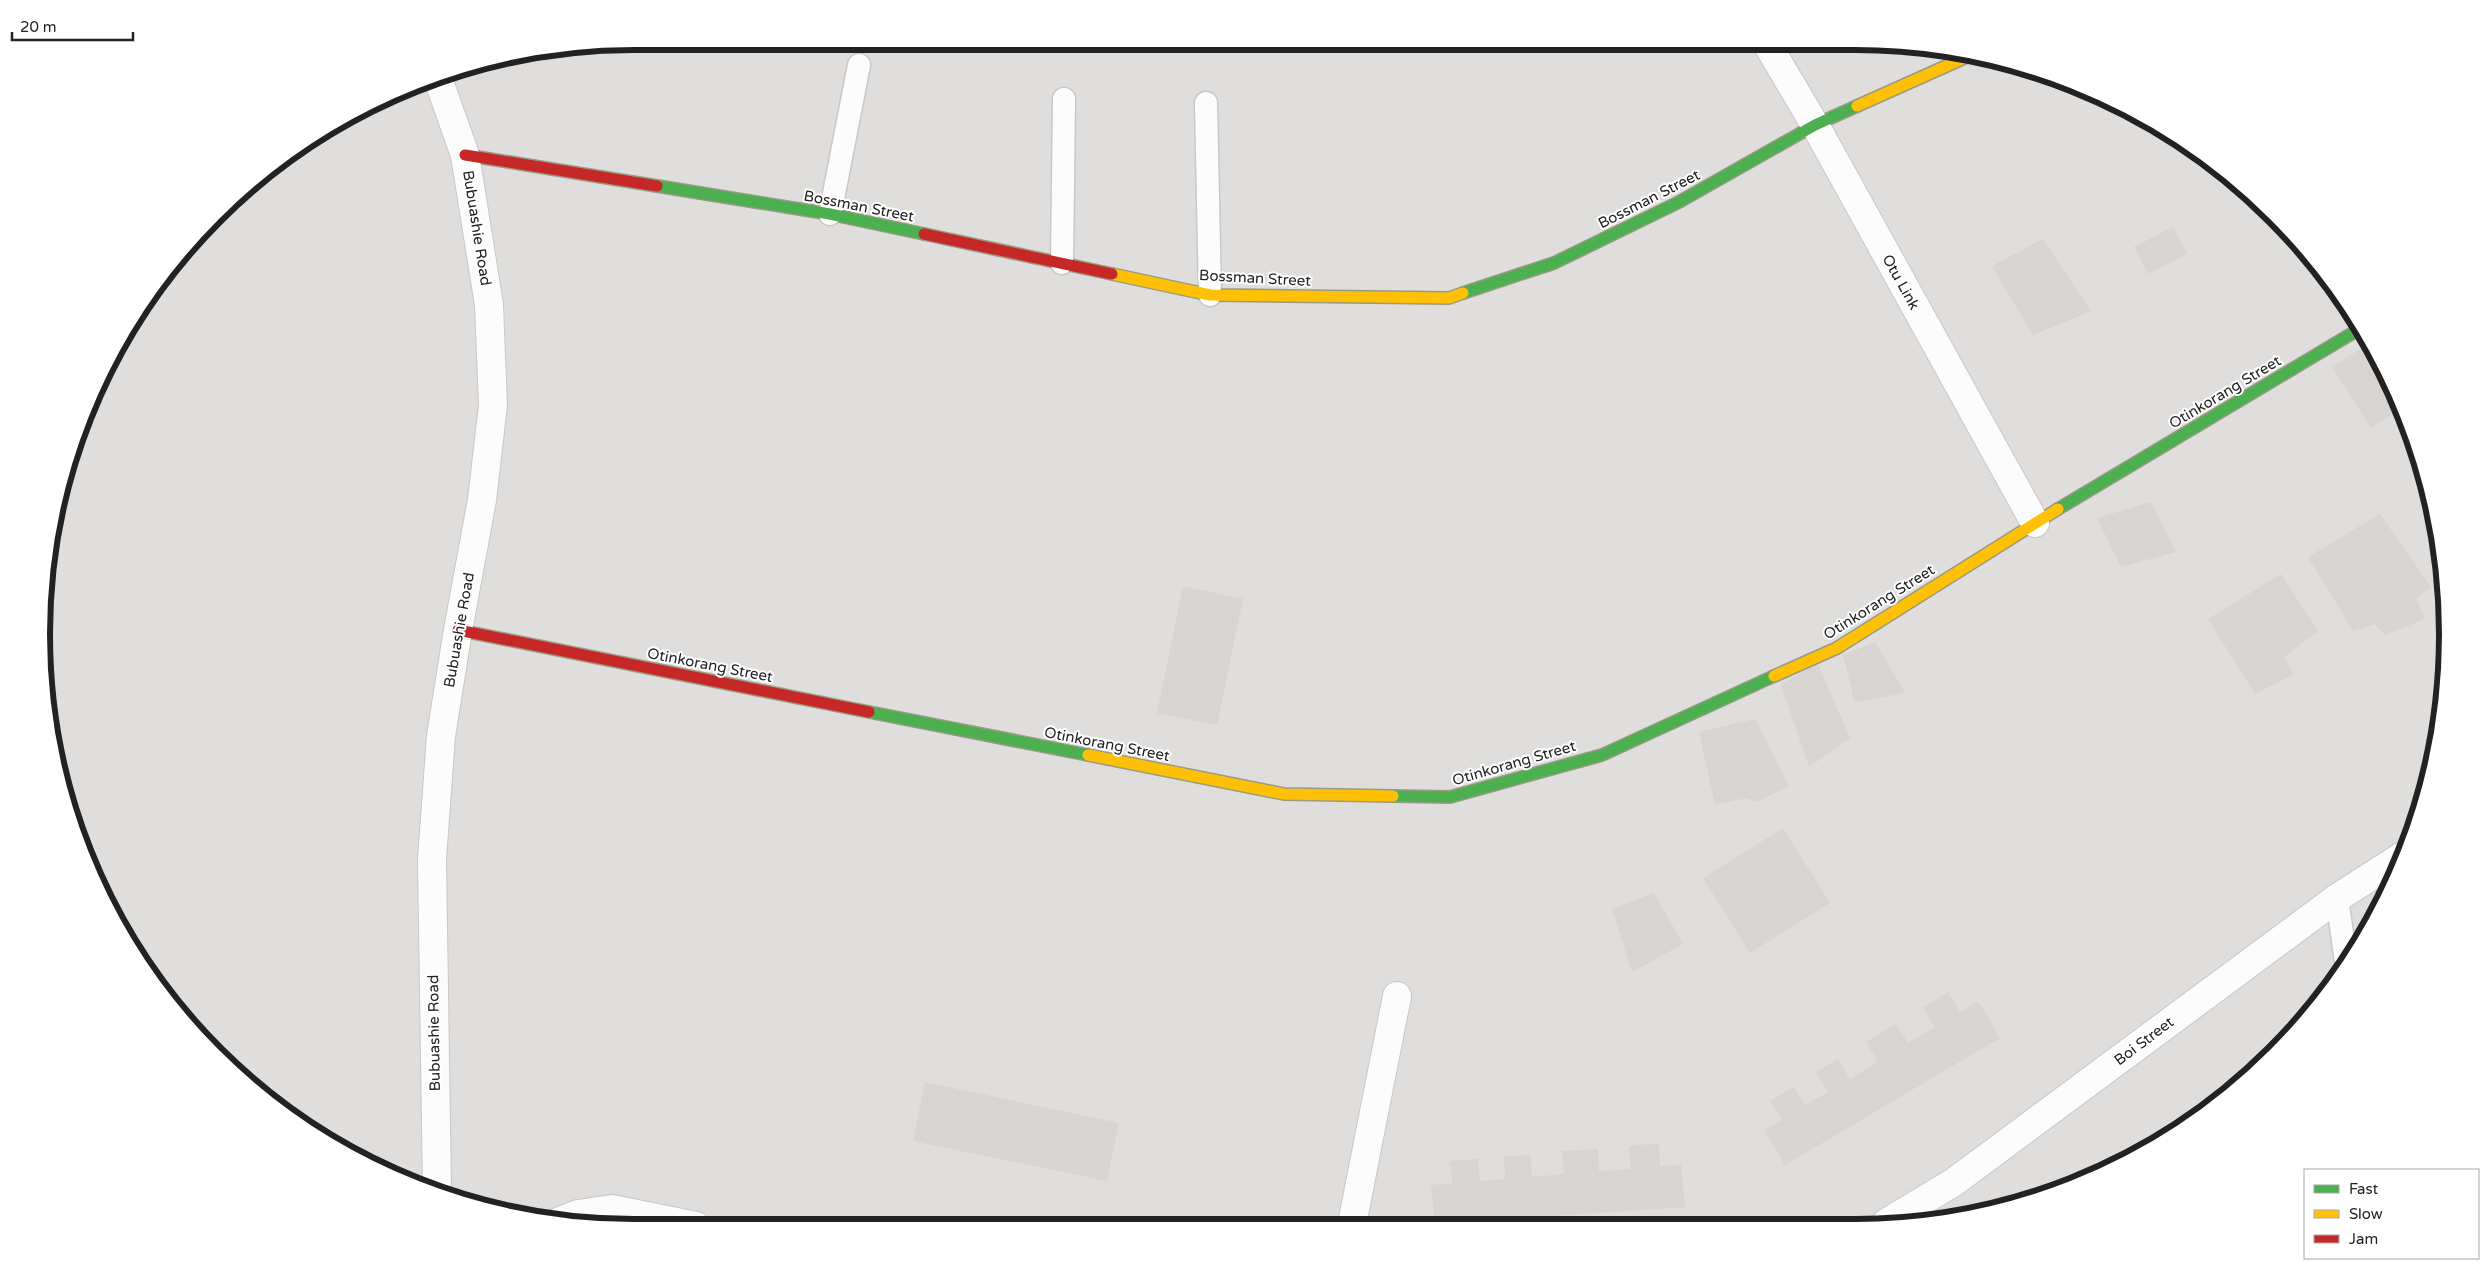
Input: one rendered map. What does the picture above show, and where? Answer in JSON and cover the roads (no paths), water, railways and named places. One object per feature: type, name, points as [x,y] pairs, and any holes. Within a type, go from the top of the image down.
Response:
[{"type":"street","name":"Otu Link","points":[[1771,50],[1815,125],[2035,523]]},
{"type":"street","name":"Bossman Street","points":[[465,155],[830,214],[1210,295],[1449,298],[1554,264],[1680,202],[1815,125],[1960,60]]},
{"type":"street","name":"Bubuashie Road","points":[[436,1184],[432,859],[441,736],[482,500],[493,405],[489,305],[465,155],[440,84]]},
{"type":"street","name":"Otinkorang Street","points":[[458,630],[1284,794],[1450,797],[1602,755],[1837,648],[2035,523],[2354,332]]},
{"type":"street","name":"Boi Street","points":[[1895,1218],[1954,1182],[2337,898],[2393,863]]},
{"type":"street","points":[[1353,1219],[1397,996]]},
{"type":"street","points":[[573,1216],[612,1209],[661,1219]]},
{"type":"lane","points":[[830,214],[859,66]]},
{"type":"lane","points":[[1062,263],[1064,99]]},
{"type":"lane","points":[[1206,103],[1210,295]]},
{"type":"lane","points":[[2337,898],[2345,952]]}]
